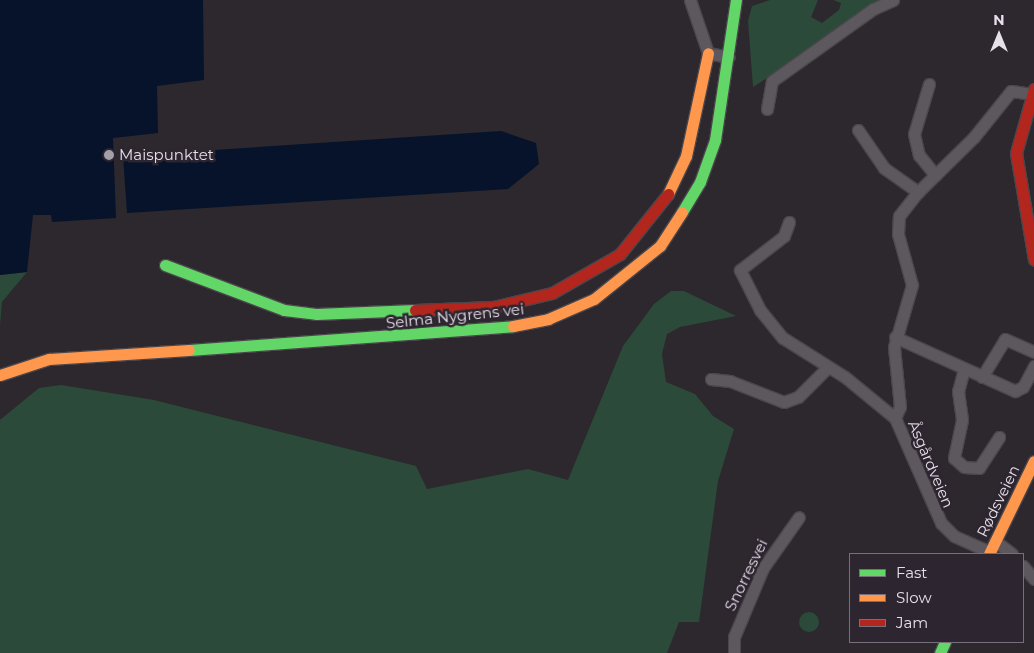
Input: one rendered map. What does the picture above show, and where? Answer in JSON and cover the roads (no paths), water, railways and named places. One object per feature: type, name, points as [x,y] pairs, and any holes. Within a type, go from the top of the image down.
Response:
[{"type":"street","points":[[166,265],[284,310],[316,314],[493,307],[552,293],[620,254],[663,204],[686,156],[708,53],[690,0]]},
{"type":"street","name":"Selma Nygrens vei","points":[[0,374],[49,359],[500,330],[568,312],[614,287],[636,269],[681,217],[715,140],[729,58],[736,0]]},
{"type":"street","points":[[767,109],[772,81],[873,10],[894,0]]},
{"type":"street","points":[[708,53],[729,58]]},
{"type":"street","points":[[929,84],[914,134],[919,155],[935,174]]},
{"type":"street","name":"Åsgårdveien","points":[[989,553],[954,536],[941,523],[895,418],[900,407],[895,337],[912,285],[898,220],[918,192],[974,137],[1011,91],[1033,91]]},
{"type":"street","points":[[1033,91],[1016,153],[1034,259]]},
{"type":"street","points":[[858,130],[884,168],[918,192]]},
{"type":"street","points":[[789,222],[784,236],[746,262],[740,274],[775,331],[895,418]]},
{"type":"street","points":[[895,337],[982,378],[1019,391],[1034,366]]},
{"type":"street","points":[[982,378],[1005,340],[1034,352]]},
{"type":"street","points":[[711,379],[730,381],[784,402],[798,396],[827,368]]},
{"type":"street","points":[[964,369],[958,391],[962,420],[954,458],[964,467],[979,468],[999,437]]},
{"type":"street","name":"Rødsveien","points":[[989,553],[1034,461]]},
{"type":"street","name":"Snorresvei","points":[[734,653],[734,637],[763,568],[799,517]]},
{"type":"street","points":[[995,541],[1011,553]]},
{"type":"street","points":[[1028,567],[1034,579]]},
{"type":"water","points":[[0,0],[203,0],[204,80],[157,86],[158,133],[113,138],[116,218],[52,222],[51,215],[33,215],[27,272],[0,275]]},
{"type":"water","points":[[501,131],[536,143],[539,164],[508,189],[127,213],[123,156]]},
{"type":"place","name":"Maispunktet","points":[[109,155]]}]
